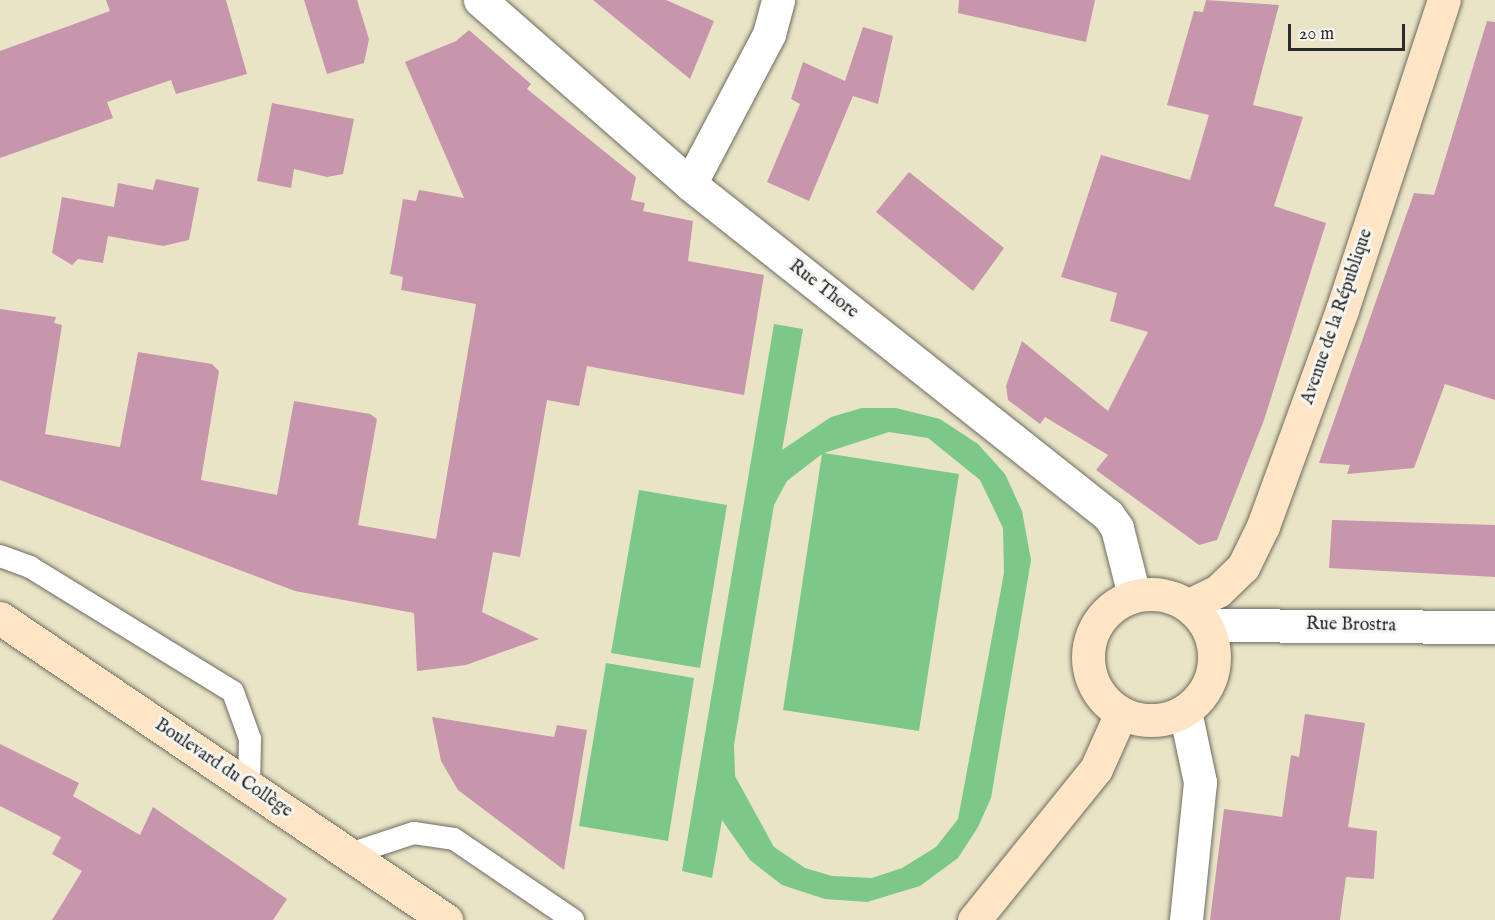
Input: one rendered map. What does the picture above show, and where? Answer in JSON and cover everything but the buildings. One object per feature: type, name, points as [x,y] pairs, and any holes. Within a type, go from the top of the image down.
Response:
[{"type":"main road","name":"Avenue de la République","points":[[1198,615],[1218,591],[1243,567],[1263,526],[1342,310],[1444,0]]},
{"type":"main road","points":[[1153,593],[1198,615],[1215,662],[1200,698],[1185,711],[1153,721],[1121,713],[1093,682],[1090,639],[1099,620],[1134,596],[1153,593]]},
{"type":"main road","name":"Boulevard du Collège","points":[[0,618],[446,920]]},
{"type":"main road","points":[[974,920],[1096,768],[1121,713]]},
{"type":"street","name":"Rue Thore","points":[[480,0],[690,184],[1108,515],[1134,596]]},
{"type":"street","points":[[690,184],[769,34],[778,0]]},
{"type":"street","name":"Rue Brostra","points":[[1198,615],[1495,627]]},
{"type":"street","points":[[1185,711],[1200,782],[1185,920]]},
{"type":"lane","points":[[0,556],[30,567],[233,692],[250,739],[249,786]]},
{"type":"lane","points":[[350,854],[414,833],[454,839],[573,920]]},
{"type":"green space","points":[[774,324],[803,329],[782,450],[831,417],[862,408],[896,408],[940,419],[978,444],[1005,474],[1022,511],[1031,560],[991,798],[978,827],[958,858],[920,886],[867,902],[825,899],[782,885],[750,860],[722,820],[712,878],[682,871]],"holes":[[[889,432],[928,438],[980,480],[1003,528],[1004,573],[958,819],[936,847],[902,868],[872,878],[832,876],[805,868],[774,847],[735,776],[734,745],[774,505],[787,481],[822,454],[783,710],[919,731],[959,474],[824,453]]]},
{"type":"green space","points":[[639,490],[727,505],[700,668],[611,653]]},
{"type":"green space","points":[[606,663],[694,678],[668,841],[579,826]]}]
